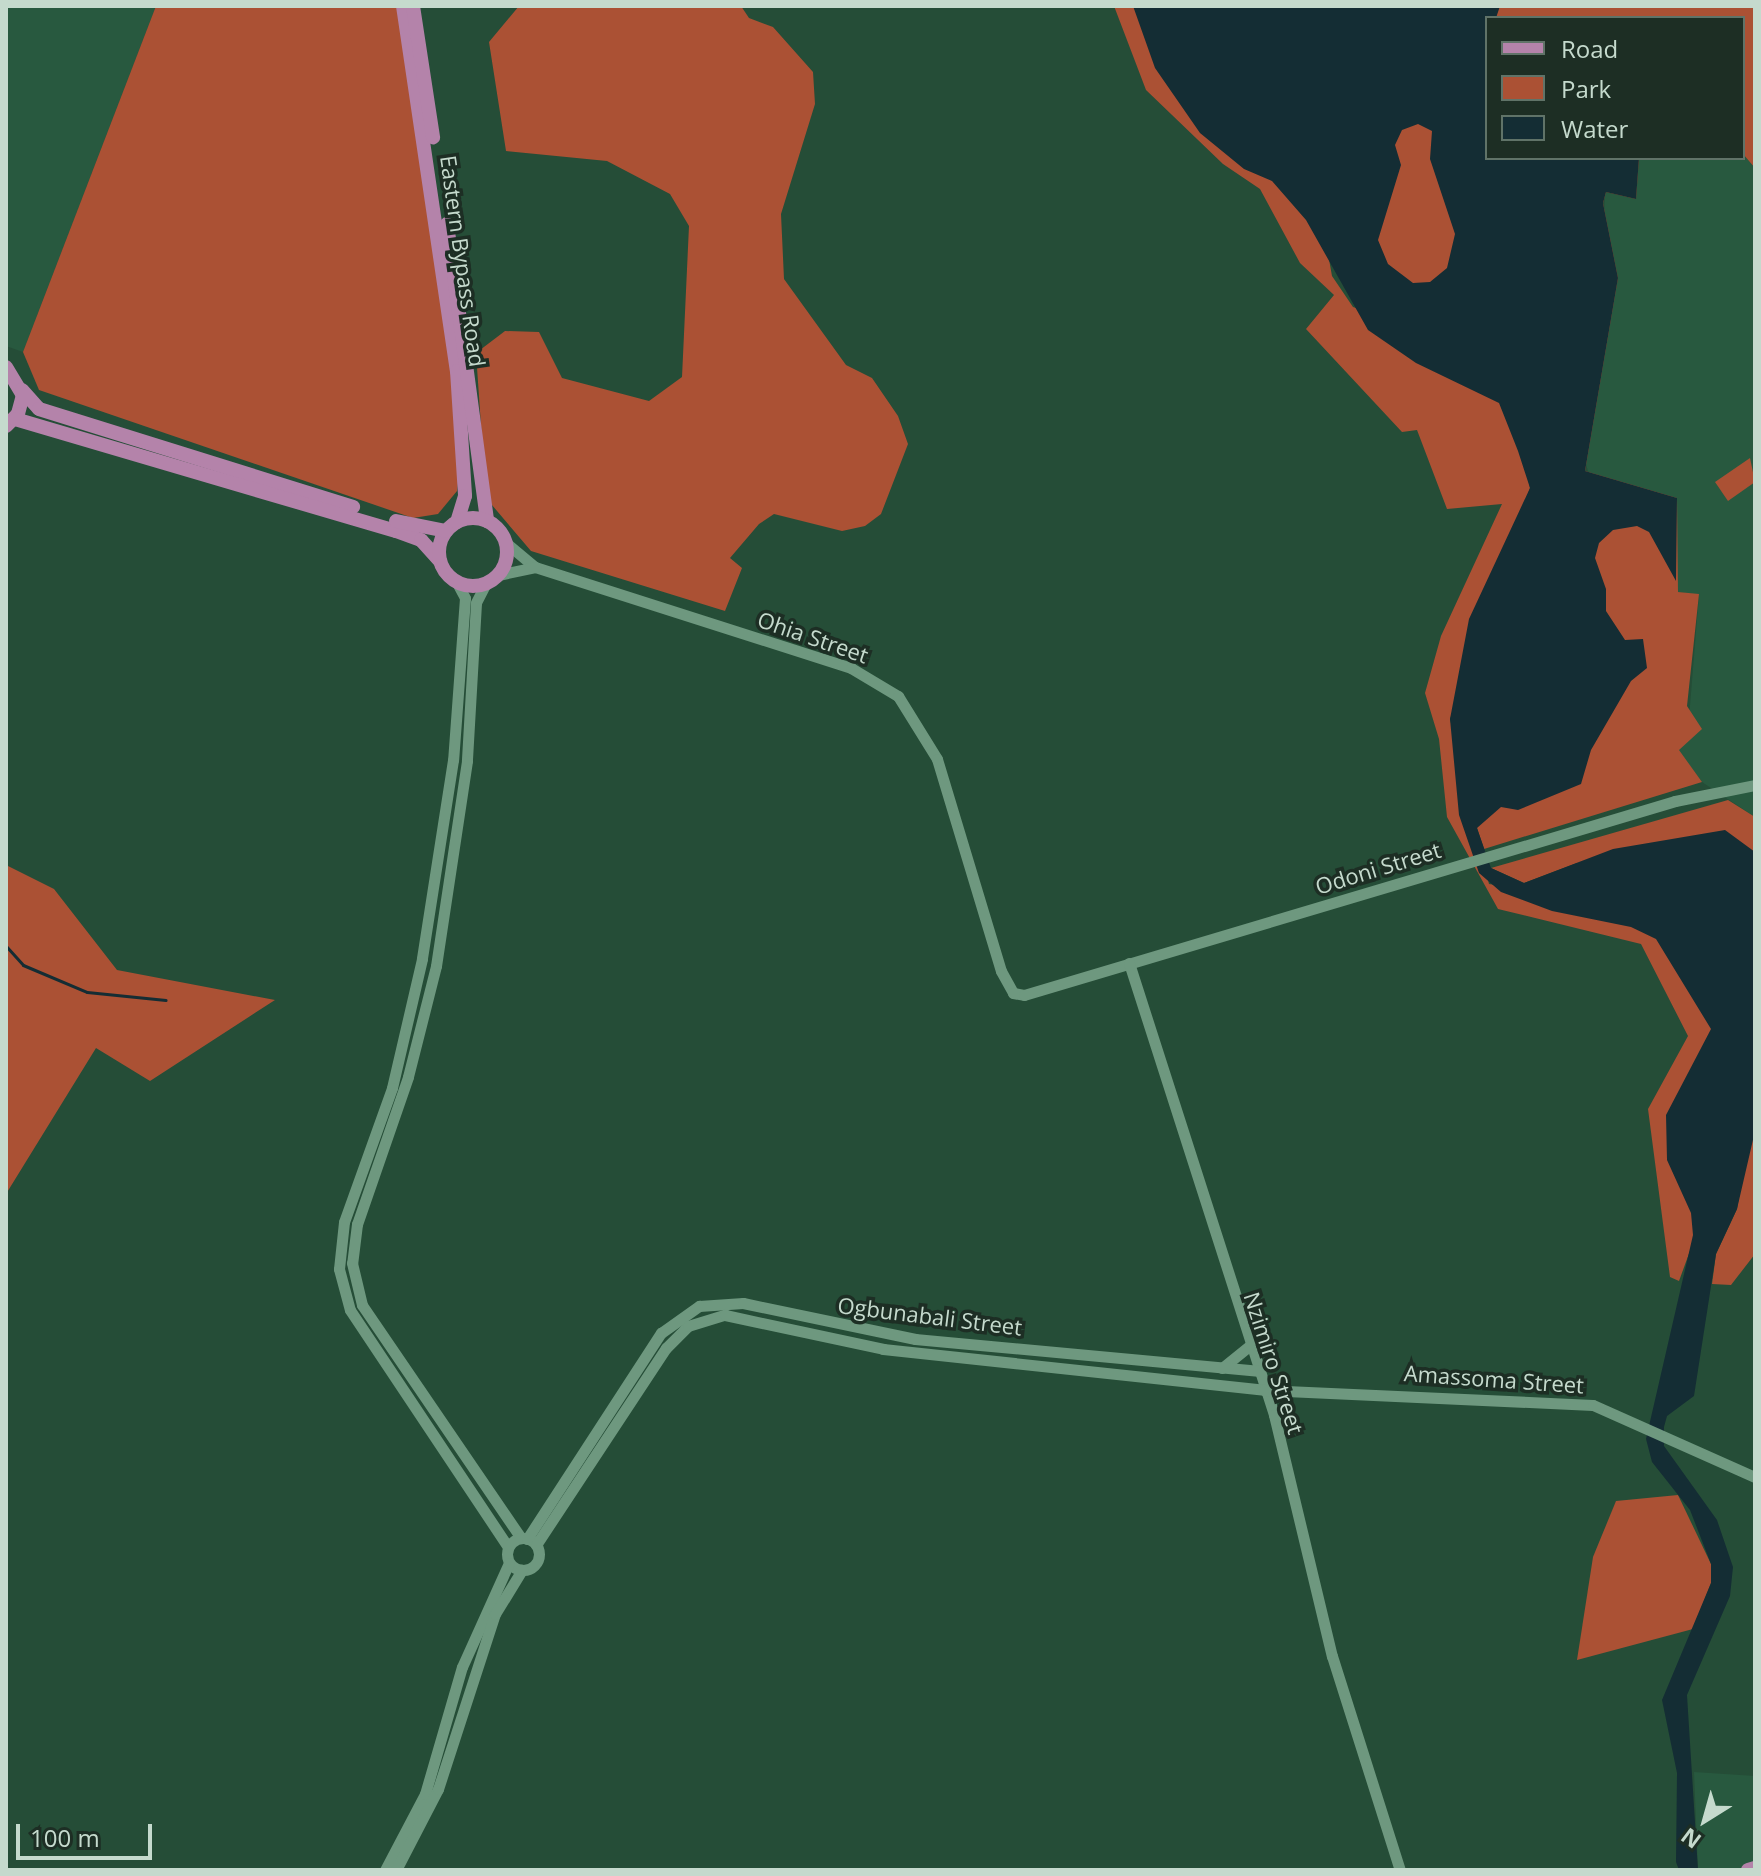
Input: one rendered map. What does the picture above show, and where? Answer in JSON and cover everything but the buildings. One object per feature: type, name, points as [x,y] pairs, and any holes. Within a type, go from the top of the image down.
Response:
[{"type":"main road","name":"Eastern Bypass Road","points":[[403,6],[457,371],[465,496],[451,526]]},
{"type":"main road","name":"Eastern Bypass Road","points":[[413,6],[463,316],[487,521]]},
{"type":"main road","points":[[6,367],[35,407],[66,418],[406,525],[451,526],[487,521],[505,542],[492,579],[456,581],[421,540],[396,531],[10,422],[22,390]]},
{"type":"main road","points":[[440,561],[451,526]]},
{"type":"main road","points":[[1748,1870],[1755,1868]]},
{"type":"street","name":"Ohia Street","points":[[505,542],[535,567],[851,668],[898,696],[931,743],[1001,971],[1013,993]]},
{"type":"street","points":[[396,1870],[438,1789],[495,1614],[522,1570],[537,1562],[528,1541],[362,1305],[352,1263],[357,1224],[408,1077],[436,966],[467,761],[476,603],[492,579],[535,567]]},
{"type":"street","points":[[385,1870],[425,1794],[462,1667],[509,1563],[508,1547],[350,1310],[339,1269],[344,1222],[392,1088],[422,959],[453,760],[465,598],[456,581]]},
{"type":"street","points":[[453,760],[467,761]]},
{"type":"street","name":"Odoni Street","points":[[1013,993],[1035,993],[1711,791],[1755,785]]},
{"type":"street","name":"Nzimiro Street","points":[[1129,963],[1264,1390],[1332,1656],[1400,1870]]},
{"type":"street","name":"Ogbunabali Street","points":[[528,1541],[661,1333],[699,1306],[743,1303],[872,1334],[1258,1371]]},
{"type":"street","name":"Ogbunabali Street","points":[[528,1541],[666,1348],[688,1326],[712,1317],[752,1317],[883,1349],[1264,1390]]},
{"type":"street","points":[[1221,1369],[1249,1346]]},
{"type":"street","name":"Amassoma Street","points":[[1264,1390],[1593,1405],[1667,1435],[1755,1477]]},
{"type":"street","points":[[508,1547],[528,1541]]},
{"type":"street","points":[[509,1563],[522,1570]]},
{"type":"shaded area","points":[[6,6],[156,6],[23,352],[6,346]]},
{"type":"shaded area","points":[[1745,156],[1755,168],[1755,817],[1702,782],[1678,750],[1689,718],[1699,595],[1678,592],[1653,492],[1589,474],[1584,458],[1618,278],[1604,216],[1605,192],[1636,199],[1639,160],[1745,160]]},
{"type":"shaded area","points":[[1694,1772],[1755,1776],[1755,1870],[1698,1870]]},
{"type":"green space","points":[[156,6],[402,6],[442,256],[461,455],[457,491],[438,514],[413,518],[39,390],[23,352]]},
{"type":"green space","points":[[519,6],[741,6],[749,18],[773,27],[813,72],[815,104],[781,214],[784,279],[846,365],[872,378],[898,416],[908,444],[881,514],[865,526],[842,531],[774,514],[759,524],[730,558],[742,568],[725,611],[531,551],[486,498],[476,353],[505,331],[539,332],[562,378],[649,401],[682,377],[689,226],[670,194],[607,161],[506,151],[489,42]]},
{"type":"green space","points":[[1114,6],[1171,6],[1322,220],[1332,276],[1353,307],[1504,357],[1530,488],[1450,719],[1489,884],[1715,921],[1710,1196],[1679,1281],[1670,1277],[1648,1109],[1688,1036],[1641,944],[1498,909],[1447,817],[1439,739],[1425,693],[1441,636],[1502,504],[1447,509],[1417,430],[1402,432],[1306,329],[1334,295],[1300,263],[1260,189],[1223,164],[1146,90]]},
{"type":"green space","points":[[1427,6],[1755,6],[1755,168],[1745,156],[1745,16],[1485,18]]},
{"type":"green space","points":[[1372,49],[1485,156],[1485,160],[1639,160],[1636,199],[1606,192],[1603,203],[1618,278],[1585,471],[1677,498],[1678,592],[1699,594],[1687,706],[1702,729],[1679,750],[1702,782],[1484,849],[1477,828],[1559,484],[1470,313],[1377,267]]},
{"type":"green space","points":[[1750,458],[1755,482],[1728,501],[1715,482]]},
{"type":"green space","points":[[1728,800],[1755,817],[1755,965],[1577,863],[1524,883],[1491,868]]},
{"type":"green space","points":[[6,865],[54,889],[117,970],[275,1000],[150,1081],[96,1048],[6,1194]]},
{"type":"green space","points":[[1755,1101],[1755,1254],[1731,1285],[1712,1284],[1716,1254],[1737,1209]]},
{"type":"green space","points":[[1678,1495],[1711,1564],[1711,1583],[1693,1629],[1577,1660],[1593,1557],[1616,1501]]},
{"type":"water","points":[[1133,6],[1500,6],[1497,16],[1485,16],[1485,160],[1639,160],[1636,199],[1606,192],[1603,203],[1618,278],[1585,471],[1677,498],[1676,581],[1649,532],[1637,526],[1613,530],[1599,543],[1595,558],[1606,589],[1606,611],[1625,640],[1643,639],[1647,668],[1631,681],[1591,750],[1581,784],[1518,810],[1501,807],[1477,828],[1491,868],[1524,883],[1613,849],[1725,830],[1755,852],[1755,1131],[1737,1209],[1716,1254],[1694,1396],[1667,1416],[1664,1427],[1664,1446],[1717,1520],[1733,1567],[1730,1596],[1687,1695],[1698,1870],[1679,1870],[1676,1862],[1677,1773],[1662,1700],[1711,1583],[1711,1564],[1690,1510],[1652,1462],[1646,1439],[1693,1235],[1691,1213],[1667,1160],[1666,1115],[1711,1029],[1656,939],[1631,927],[1552,911],[1501,892],[1479,873],[1459,815],[1450,719],[1469,619],[1530,488],[1499,403],[1416,363],[1368,330],[1306,220],[1272,181],[1244,169],[1200,133],[1155,68]],"holes":[[[1418,124],[1432,131],[1430,159],[1455,234],[1447,268],[1430,282],[1413,283],[1388,264],[1378,240],[1401,165],[1395,145],[1402,130]]]},
{"type":"waterway","points":[[6,946],[23,965],[87,992],[166,1000]]}]
